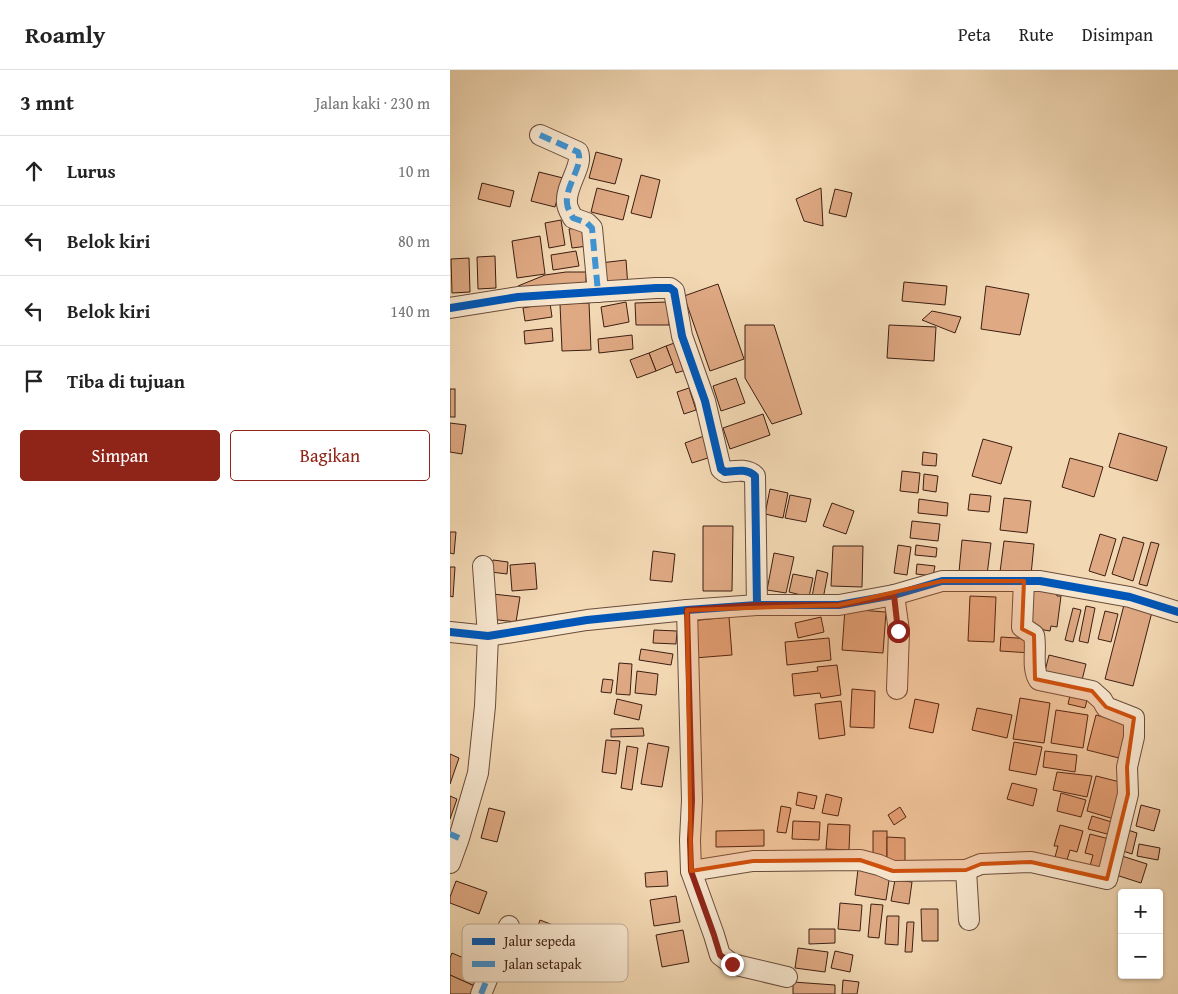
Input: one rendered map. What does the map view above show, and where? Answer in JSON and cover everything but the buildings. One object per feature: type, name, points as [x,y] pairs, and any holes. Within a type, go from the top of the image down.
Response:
[{"type":"street","points":[[540,135],[578,152],[580,157],[568,191],[566,205],[573,218],[587,223],[592,228],[598,292]]},
{"type":"street","points":[[450,308],[518,298],[656,288],[670,288],[674,291],[682,336],[705,401],[721,469],[725,472],[737,470],[751,472],[755,476],[757,605]]},
{"type":"street","points":[[450,863],[455,836],[478,773],[485,706],[488,636],[483,566]]},
{"type":"street","points":[[450,632],[488,636],[586,620],[687,610],[757,605],[839,605],[894,595],[942,581],[1040,582],[1130,597],[1178,612]]},
{"type":"street","points":[[691,871],[763,861],[860,860],[893,871],[966,870],[981,864],[1031,862],[1107,879],[1128,794],[1127,767],[1134,737],[1134,718],[1106,707],[1102,700],[1092,691],[1039,680],[1035,674],[1036,643],[1034,634],[1022,627],[1024,581]]},
{"type":"street","points":[[894,595],[898,631],[897,689]]},
{"type":"street","points":[[687,610],[692,800],[691,871],[720,955],[732,964],[786,977]]},
{"type":"street","points":[[966,870],[969,920]]},
{"type":"street","points":[[481,994],[486,982]]},
{"type":"highlighted area","points":[[942,581],[1024,581],[1022,629],[1034,635],[1035,679],[1092,691],[1106,707],[1134,718],[1127,767],[1128,794],[1107,879],[1031,862],[981,864],[966,870],[893,871],[860,860],[753,861],[691,871],[687,610],[839,605]]},
{"type":"marked path","points":[[540,135],[578,152],[579,163],[567,196],[567,205],[573,218],[587,223],[592,228],[598,292]]},
{"type":"marked path","points":[[450,834],[459,838]]},
{"type":"marked path","points":[[481,994],[486,982]]},
{"type":"cycle path","points":[[450,308],[518,297],[656,288],[670,288],[674,291],[682,336],[705,401],[721,469],[725,472],[745,471],[755,476],[757,605]]},
{"type":"cycle path","points":[[450,632],[488,636],[587,620],[687,610],[757,605],[839,605],[894,595],[942,581],[1040,581],[1130,597],[1178,612]]},
{"type":"route","points":[[732,964],[720,955],[691,871],[692,800],[687,610],[757,605],[839,605],[894,595],[898,631]]}]
